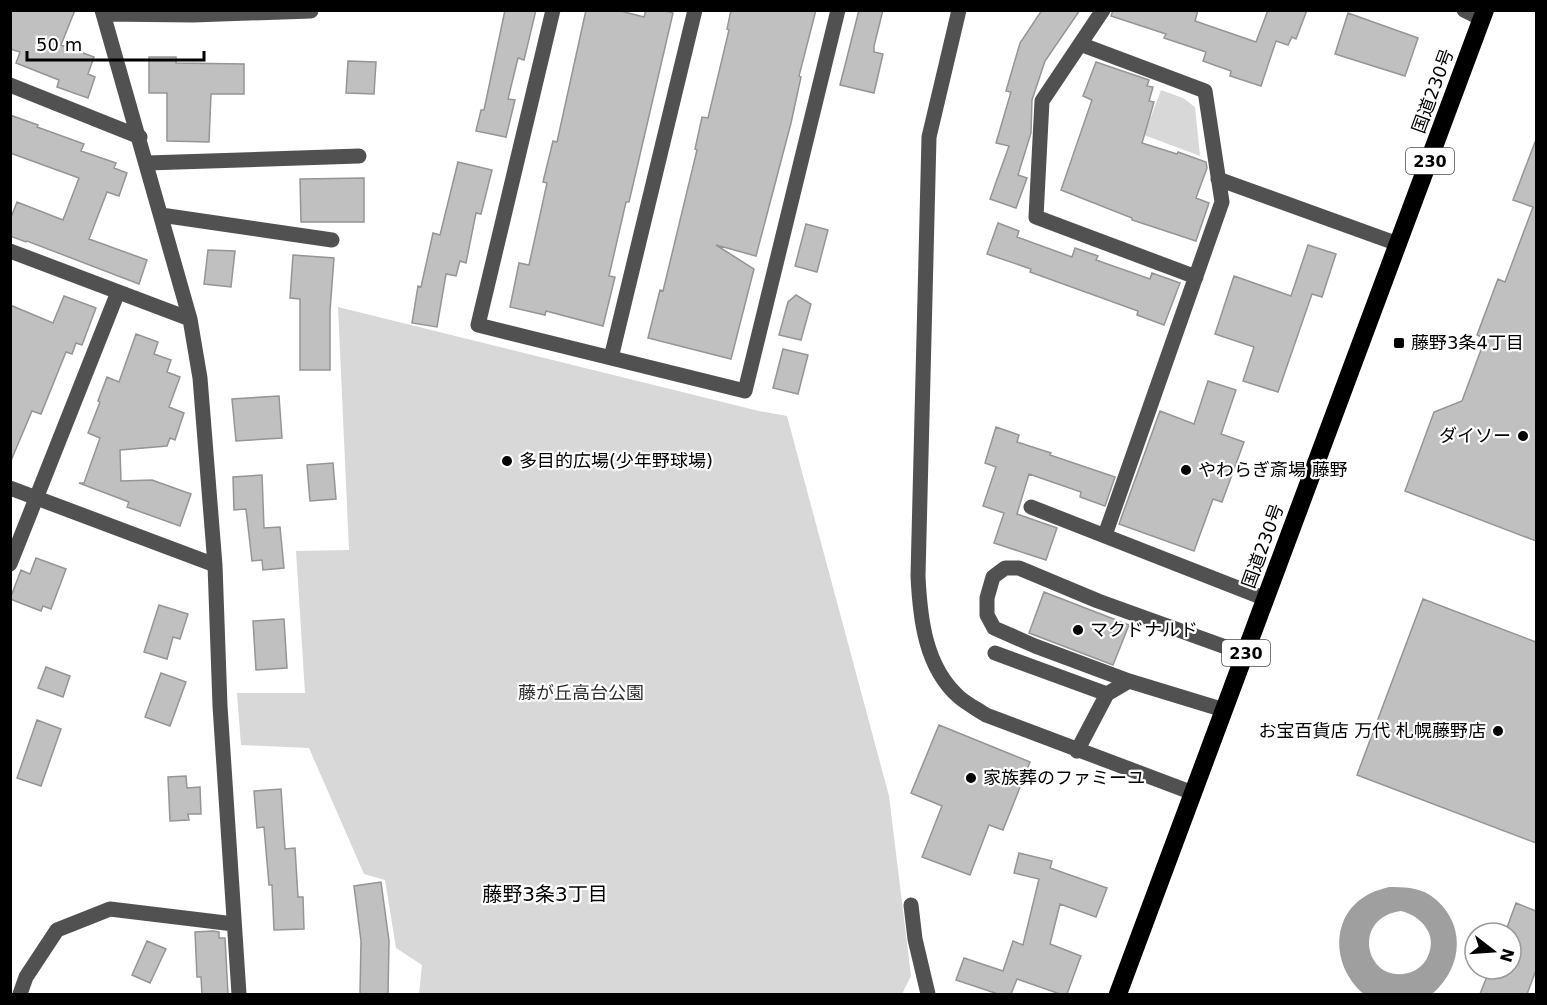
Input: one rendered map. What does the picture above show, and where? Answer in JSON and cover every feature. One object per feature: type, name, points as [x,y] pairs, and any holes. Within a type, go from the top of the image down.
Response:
[{"type":"highway","name":"国道230号","points":[[1118,994],[1484,14]]},
{"type":"street","points":[[553,10],[478,325],[745,391],[838,10]]},
{"type":"street","points":[[611,358],[695,10]]},
{"type":"street","points":[[959,10],[929,137],[918,576],[920,614],[928,646],[938,672],[958,696],[986,715],[1193,793]]},
{"type":"street","points":[[1103,10],[1042,101],[1036,217],[1196,277]]},
{"type":"street","points":[[1464,10],[1484,14]]},
{"type":"street","points":[[239,994],[220,706],[215,565],[200,378],[190,319],[103,12],[193,15],[310,11]]},
{"type":"street","points":[[1080,44],[1205,91],[1222,202],[1105,535]]},
{"type":"street","points":[[10,85],[140,137]]},
{"type":"street","points":[[147,163],[359,156]]},
{"type":"street","points":[[1218,179],[1398,244]]},
{"type":"street","points":[[161,215],[332,240]]},
{"type":"street","points":[[10,250],[190,319]]},
{"type":"street","points":[[10,564],[118,292]]},
{"type":"street","points":[[10,488],[215,565]]},
{"type":"street","points":[[1031,507],[1266,599]]},
{"type":"street","points":[[1224,710],[1129,681],[994,628],[987,615],[987,598],[993,577],[1005,568],[1019,568],[1098,601],[1245,654]]},
{"type":"street","points":[[995,653],[1107,694]]},
{"type":"street","points":[[1077,751],[1107,694],[1129,681]]},
{"type":"street","points":[[911,905],[915,939],[928,994]]},
{"type":"street","points":[[20,994],[26,977],[57,930],[110,909],[234,924]]},
{"type":"green space","points":[[1161,90],[1183,98],[1195,107],[1200,156],[1144,135]]},
{"type":"green space","name":"藤が丘高台公園","points":[[338,307],[787,416],[889,796],[911,976],[902,994],[419,994],[422,965],[396,948],[385,880],[364,874],[309,748],[241,745],[237,693],[305,693],[296,551],[349,550]]},
{"type":"shaded area","points":[[1389,887],[1410,888],[1425,892],[1442,906],[1450,918],[1457,944],[1455,958],[1443,983],[1432,994],[1364,994],[1345,970],[1339,941],[1348,913],[1357,902],[1371,893]],"holes":[[[1401,911],[1408,913],[1426,927],[1431,940],[1431,948],[1427,959],[1417,969],[1408,973],[1394,974],[1382,969],[1374,960],[1370,949],[1370,937],[1375,925],[1385,916]]]},
{"type":"building","points":[[10,10],[75,10],[61,45],[94,57],[88,74],[95,77],[88,98],[57,87],[59,80],[16,63],[20,52],[10,49]]},
{"type":"building","points":[[505,10],[536,10],[524,60],[518,58],[508,99],[515,100],[506,137],[476,131],[481,110],[484,110]]},
{"type":"building","points":[[586,10],[617,10],[644,17],[646,10],[663,10],[673,13],[629,202],[626,202],[609,276],[615,277],[603,326],[546,311],[545,315],[510,307],[519,263],[529,265],[547,183],[543,182],[553,141],[557,142]]},
{"type":"building","points":[[731,10],[816,10],[799,76],[801,77],[791,123],[756,256],[716,245],[754,269],[731,359],[648,338],[660,290],[663,291],[697,150],[695,149],[702,117],[708,118],[729,30],[727,29]]},
{"type":"building","points":[[859,10],[883,10],[874,46],[874,52],[883,54],[874,93],[840,85]]},
{"type":"building","points":[[1042,10],[1080,10],[1045,61],[1032,100],[1031,133],[1018,175],[1027,178],[1016,208],[990,199],[1009,146],[996,143],[1011,92],[1006,91],[1020,43]]},
{"type":"building","points":[[1113,10],[1198,10],[1195,21],[1256,42],[1268,10],[1307,10],[1296,39],[1292,37],[1288,45],[1276,41],[1261,86],[1230,76],[1231,71],[1203,61],[1206,52],[1164,38],[1166,34],[1111,16]]},
{"type":"building","points":[[1348,13],[1418,38],[1405,76],[1335,54]]},
{"type":"building","points":[[149,57],[176,57],[176,63],[244,64],[244,94],[211,94],[209,142],[167,141],[167,93],[149,93]]},
{"type":"building","points":[[348,61],[376,62],[374,94],[346,93]]},
{"type":"building","points":[[1096,62],[1149,80],[1147,86],[1153,87],[1149,101],[1154,102],[1142,143],[1206,162],[1207,168],[1196,198],[1209,203],[1196,241],[1132,220],[1132,218],[1061,190],[1092,100],[1083,96]]},
{"type":"building","points":[[10,115],[84,144],[81,151],[116,163],[114,168],[127,173],[119,196],[107,192],[89,239],[147,260],[139,284],[10,236],[10,220],[17,202],[63,220],[79,178],[10,153]]},
{"type":"building","points":[[1535,142],[1536,541],[1405,491],[1434,412],[1462,401],[1485,339],[1477,335],[1498,279],[1505,282],[1533,207],[1513,200]]},
{"type":"building","points":[[458,162],[492,170],[481,214],[476,213],[466,263],[460,261],[456,276],[446,274],[437,327],[412,323],[418,286],[421,287],[433,233],[440,235]]},
{"type":"building","points":[[364,178],[364,222],[301,222],[300,179]]},
{"type":"building","points":[[998,223],[1019,231],[1017,237],[1072,257],[1075,248],[1098,256],[1096,260],[1150,279],[1152,273],[1180,283],[1164,325],[1137,315],[1138,311],[987,254]]},
{"type":"building","points":[[806,224],[828,230],[817,272],[795,266]]},
{"type":"building","points":[[1308,245],[1336,254],[1322,297],[1312,294],[1278,392],[1243,381],[1254,347],[1215,334],[1234,276],[1291,296]]},
{"type":"building","points":[[208,250],[235,251],[231,287],[204,284]]},
{"type":"building","points":[[293,255],[334,258],[330,311],[330,370],[300,370],[300,299],[290,298]]},
{"type":"building","points":[[796,295],[811,304],[801,340],[779,335],[788,302]]},
{"type":"building","points":[[64,296],[96,308],[82,345],[76,343],[72,354],[66,352],[41,414],[32,411],[10,463],[10,305],[53,323]]},
{"type":"building","points":[[136,334],[158,342],[154,354],[171,360],[167,372],[180,377],[169,407],[184,413],[175,440],[170,438],[167,446],[120,450],[121,481],[152,480],[191,494],[180,526],[127,507],[129,502],[79,483],[84,483],[100,438],[88,433],[107,377],[119,382]]},
{"type":"building","points":[[783,349],[808,355],[798,394],[773,388]]},
{"type":"building","name":"やわらぎ斎場 藤野","points":[[1208,381],[1236,390],[1221,434],[1244,442],[1222,502],[1213,499],[1194,551],[1119,524],[1160,411],[1194,424]]},
{"type":"building","points":[[279,396],[282,438],[236,441],[232,399]]},
{"type":"building","points":[[996,427],[1019,435],[1017,442],[1115,477],[1105,506],[1080,497],[1081,492],[1029,474],[1017,514],[1057,528],[1046,560],[994,543],[1004,513],[983,506],[996,467],[985,463]]},
{"type":"building","points":[[333,463],[336,499],[310,501],[307,465]]},
{"type":"building","points":[[262,475],[264,528],[280,527],[284,568],[263,570],[262,560],[252,561],[246,509],[234,510],[233,477]]},
{"type":"building","points":[[36,558],[66,569],[51,609],[43,606],[41,611],[10,599],[21,570],[30,574]]},
{"type":"building","points":[[1044,592],[1129,625],[1113,665],[1029,633]]},
{"type":"building","points":[[1423,599],[1536,642],[1536,843],[1357,775]]},
{"type":"building","points":[[159,605],[188,614],[180,639],[173,637],[167,659],[144,652]]},
{"type":"building","points":[[284,619],[287,668],[256,670],[253,621]]},
{"type":"building","points":[[46,667],[70,676],[63,697],[38,688]]},
{"type":"building","points":[[161,673],[186,682],[170,726],[145,717]]},
{"type":"building","points":[[37,720],[61,729],[41,786],[17,778]]},
{"type":"building","name":"家族葬のファミーユ","points":[[939,725],[1030,762],[1003,830],[989,825],[970,875],[922,857],[942,806],[911,793]]},
{"type":"building","points":[[186,776],[187,788],[200,787],[201,814],[188,814],[189,820],[170,821],[168,777]]},
{"type":"building","points":[[281,789],[285,849],[295,848],[298,897],[303,897],[304,929],[274,930],[272,885],[269,885],[264,827],[257,828],[254,791]]},
{"type":"building","points":[[1019,853],[1052,861],[1050,868],[1107,888],[1096,917],[1060,904],[1050,944],[1081,956],[1067,994],[1060,994],[1017,979],[1011,994],[998,994],[956,980],[964,958],[1003,971],[1013,941],[1023,945],[1039,879],[1014,873]]},
{"type":"building","points":[[381,882],[389,941],[388,994],[360,994],[361,941],[354,886]]},
{"type":"building","points":[[1516,903],[1536,911],[1536,970],[1527,994],[1480,994],[1485,981],[1523,981],[1523,921],[1509,921]]},
{"type":"building","points":[[195,932],[219,932],[219,938],[225,938],[228,994],[202,994],[201,977],[197,977]]},
{"type":"building","points":[[147,941],[166,949],[150,983],[132,975]]},
{"type":"place","name":"藤野3条4丁目","points":[[1399,343]]},
{"type":"place","name":"ダイソー","points":[[1523,436]]},
{"type":"place","name":"多目的広場(少年野球場)","points":[[507,461]]},
{"type":"place","name":"やわらぎ斎場 藤野","points":[[1186,470]]},
{"type":"place","name":"マクドナルド","points":[[1078,630]]},
{"type":"place","name":"お宝百貨店 万代 札幌藤野店","points":[[1498,731]]},
{"type":"place","name":"家族葬のファミーユ","points":[[971,778]]},
{"type":"district","name":"藤野3条3丁目","points":[[545,894]]}]
